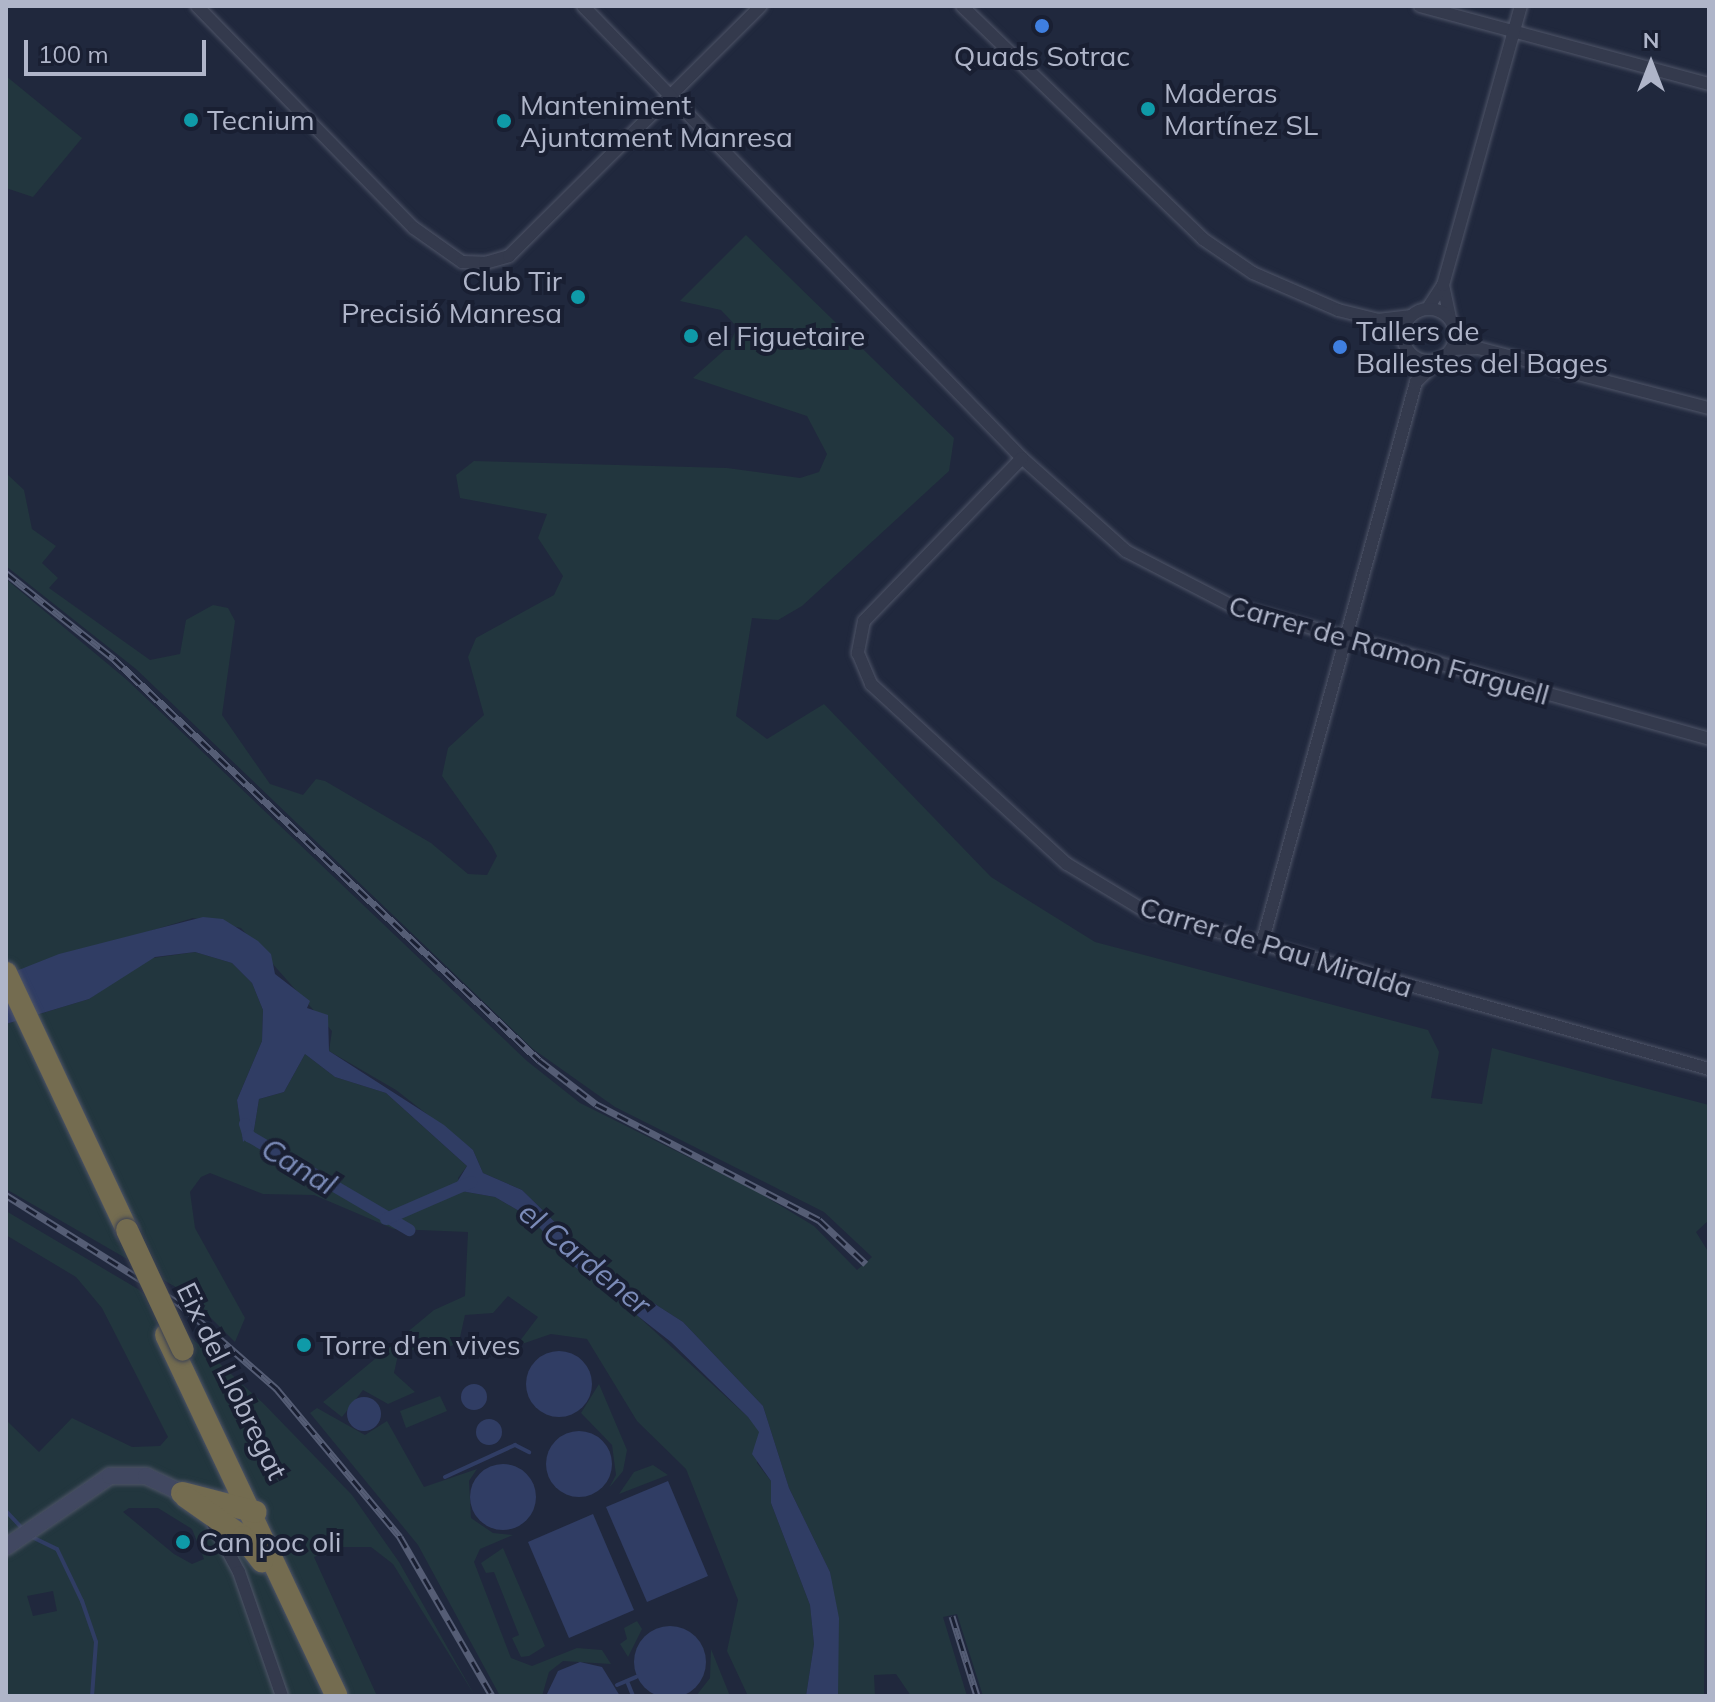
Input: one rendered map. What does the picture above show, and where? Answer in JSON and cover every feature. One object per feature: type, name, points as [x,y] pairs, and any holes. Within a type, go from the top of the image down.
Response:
[{"type":"highway","points":[[6,973],[58,1094]]},
{"type":"highway","points":[[6,992],[58,1094]]},
{"type":"highway","name":"Eix del Llobregat","points":[[58,1094],[282,1569],[337,1696]]},
{"type":"highway","points":[[188,1493],[223,1483],[233,1465]]},
{"type":"highway","points":[[233,1465],[248,1509],[282,1569]]},
{"type":"highway","points":[[188,1493],[248,1509]]},
{"type":"highway","points":[[188,1493],[215,1520],[282,1569]]},
{"type":"highway","points":[[215,1520],[248,1509]]},
{"type":"highway","name":"Eix del Llobregat","points":[[282,1569],[349,1696]]},
{"type":"street","points":[[197,6],[414,228],[462,262],[485,263],[509,256],[761,6]]},
{"type":"street","name":"Carrer de Ramon Farguell","points":[[583,6],[1022,458],[1126,551],[1176,580],[1345,642],[1709,739]]},
{"type":"street","points":[[962,6],[1203,239],[1253,273],[1378,320],[1406,346],[1439,360]]},
{"type":"street","points":[[1420,6],[1513,34],[1709,84]]},
{"type":"street","points":[[1378,320],[1410,316],[1428,308],[1443,285],[1521,6]]},
{"type":"street","points":[[1443,285],[1455,333],[1452,349]]},
{"type":"street","points":[[1428,308],[1450,318]]},
{"type":"street","points":[[1261,947],[1416,382],[1406,346],[1410,316]]},
{"type":"street","points":[[1455,333],[1478,348]]},
{"type":"street","points":[[1416,382],[1452,349],[1478,348],[1709,408]]},
{"type":"street","name":"Carrer de Pau Miralda","points":[[1022,458],[864,621],[858,653],[871,684],[1067,864],[1145,911],[1261,947],[1709,1069]]},
{"type":"street","points":[[6,1547],[77,1495],[124,1474],[188,1493]]},
{"type":"street","points":[[215,1520],[239,1572],[282,1696]]},
{"type":"shaded area","points":[[6,76],[82,138],[33,197],[6,188]]},
{"type":"shaded area","points":[[746,235],[954,438],[949,471],[802,606],[778,620],[752,618],[736,716],[767,739],[824,704],[991,877],[1095,942],[1428,1030],[1439,1052],[1431,1098],[1482,1104],[1492,1048],[1709,1105],[1709,1220],[1696,1232],[1709,1253],[1704,1696],[983,1696],[957,1614],[943,1617],[967,1696],[911,1696],[896,1674],[874,1675],[875,1696],[838,1696],[830,1572],[789,1488],[763,1406],[683,1322],[608,1274],[522,1190],[483,1173],[473,1150],[396,1090],[329,1051],[332,1031],[241,928],[193,918],[6,975],[6,579],[127,680],[527,1061],[580,1103],[756,1191],[814,1226],[857,1270],[872,1257],[824,1212],[615,1107],[533,1049],[136,669],[6,566],[6,473],[24,490],[32,529],[56,546],[42,563],[58,578],[49,588],[150,660],[180,654],[186,620],[213,605],[228,608],[235,621],[222,715],[270,784],[303,795],[316,779],[325,781],[431,843],[468,874],[487,875],[497,856],[442,776],[448,748],[484,715],[468,657],[476,638],[554,595],[563,576],[538,538],[547,514],[460,498],[456,475],[474,461],[727,468],[800,478],[819,472],[827,454],[807,416],[693,378],[729,346],[737,327],[721,310],[680,301]]},
{"type":"shaded area","points":[[195,952],[232,963],[252,983],[263,1010],[262,1041],[237,1100],[243,1141],[254,1130],[259,1099],[284,1092],[305,1054],[335,1077],[386,1093],[467,1166],[458,1178],[461,1191],[495,1197],[531,1218],[748,1417],[760,1432],[757,1463],[771,1481],[771,1503],[810,1605],[814,1644],[806,1696],[748,1696],[727,1651],[738,1600],[686,1469],[637,1421],[587,1339],[551,1334],[516,1346],[538,1317],[508,1296],[493,1313],[465,1315],[459,1342],[435,1354],[422,1347],[398,1355],[394,1373],[415,1392],[388,1404],[363,1390],[342,1417],[323,1402],[434,1310],[465,1296],[468,1232],[394,1229],[314,1195],[263,1194],[210,1173],[201,1177],[190,1192],[195,1228],[245,1318],[235,1342],[186,1293],[6,1189],[6,1024],[89,999],[146,959]]},
{"type":"shaded area","points":[[6,1211],[138,1289],[264,1404],[352,1495],[399,1562],[475,1696],[393,1564],[371,1547],[340,1547],[314,1557],[377,1696],[6,1696],[6,1420],[39,1452],[72,1418],[132,1447],[160,1446],[168,1437],[102,1308],[76,1277],[6,1235]],"holes":[[[129,1508],[158,1508],[192,1529],[204,1559],[192,1564],[174,1554],[123,1512]],[[53,1591],[57,1611],[33,1616],[27,1596]]]},
{"type":"shaded area","points":[[599,1384],[627,1450],[623,1471],[609,1488],[616,1475],[612,1445],[581,1413]]},
{"type":"shaded area","points":[[440,1396],[447,1411],[406,1428],[400,1411]]},
{"type":"shaded area","points":[[317,1408],[365,1435],[387,1421],[424,1487],[477,1469],[469,1481],[471,1518],[493,1533],[513,1535],[480,1549],[474,1562],[511,1658],[532,1666],[577,1648],[602,1650],[611,1664],[563,1661],[549,1672],[542,1696],[500,1696],[418,1545],[310,1413]]},
{"type":"shaded area","points":[[653,1465],[668,1475],[619,1494],[634,1472]]},
{"type":"shaded area","points":[[503,1548],[545,1646],[529,1656],[521,1657],[512,1638],[519,1635],[494,1572],[486,1573],[481,1563]]},
{"type":"shaded area","points":[[637,1621],[642,1629],[628,1657],[620,1644],[627,1639],[624,1628]]},
{"type":"shaded area","points":[[711,1649],[730,1696],[696,1696],[710,1678]]},
{"type":"water","name":"el Cardener","points":[[203,917],[223,919],[258,941],[271,954],[275,974],[310,1001],[307,1008],[328,1015],[329,1051],[444,1125],[473,1150],[483,1173],[522,1190],[608,1274],[683,1322],[763,1406],[789,1488],[830,1572],[839,1618],[838,1696],[806,1696],[814,1644],[810,1605],[771,1503],[771,1481],[752,1454],[759,1432],[748,1417],[671,1342],[574,1266],[531,1218],[495,1197],[461,1191],[456,1184],[467,1166],[386,1093],[335,1077],[305,1054],[284,1092],[259,1099],[254,1130],[243,1142],[237,1100],[262,1041],[263,1010],[252,983],[232,963],[195,952],[155,957],[89,999],[6,1024],[6,975],[59,954]]},
{"type":"water","points":[[559,1351],[572,1353],[582,1361],[590,1371],[590,1397],[582,1407],[572,1415],[559,1417],[546,1415],[536,1407],[528,1397],[526,1384],[528,1371],[536,1361],[546,1353]]},
{"type":"water","points":[[474,1384],[483,1388],[487,1397],[483,1406],[474,1410],[465,1406],[461,1397],[465,1388]]},
{"type":"water","points":[[364,1397],[376,1402],[381,1414],[376,1426],[364,1431],[352,1426],[347,1414],[352,1402]]},
{"type":"water","points":[[489,1419],[498,1423],[502,1432],[498,1441],[489,1445],[480,1441],[476,1432],[480,1423]]},
{"type":"water","points":[[579,1431],[592,1433],[602,1441],[610,1451],[610,1477],[602,1487],[592,1495],[579,1497],[566,1495],[556,1487],[548,1477],[546,1464],[548,1451],[556,1441],[566,1433]]},
{"type":"water","points":[[503,1464],[516,1466],[526,1474],[534,1484],[534,1510],[526,1520],[516,1528],[503,1530],[490,1528],[480,1520],[472,1510],[470,1497],[472,1484],[480,1474],[490,1466]]},
{"type":"water","points":[[668,1481],[708,1576],[647,1602],[606,1507]]},
{"type":"water","points":[[593,1514],[634,1610],[569,1638],[528,1542]]},
{"type":"water","points":[[670,1626],[696,1636],[706,1662],[696,1688],[670,1698],[644,1688],[634,1662],[644,1636]]},
{"type":"water","points":[[580,1662],[602,1667],[620,1696],[546,1696],[558,1671]]},
{"type":"waterway","name":"Canal","points":[[245,1124],[249,1136],[409,1230]]},
{"type":"waterway","name":"Canal","points":[[386,1219],[471,1182]]},
{"type":"waterway","points":[[445,1477],[515,1445],[529,1452]]},
{"type":"waterway","points":[[6,1511],[24,1530]]},
{"type":"waterway","points":[[30,1536],[57,1549],[82,1601],[96,1642],[92,1696]]},
{"type":"waterway","points":[[617,1685],[636,1677]]},
{"type":"waterway","points":[[627,1681],[633,1696]]},
{"type":"railway","points":[[6,573],[114,659],[539,1060],[596,1104],[819,1220],[866,1264]]},
{"type":"railway","points":[[6,1195],[180,1304],[276,1388],[400,1537],[492,1696]]},
{"type":"railway","points":[[952,1616],[977,1696]]},
{"type":"place","name":"Quads Sotrac","points":[[1042,26]]},
{"type":"place","name":"Maderas Martínez SL","points":[[1148,109]]},
{"type":"place","name":"Tecnium","points":[[191,120]]},
{"type":"place","name":"Manteniment Ajuntament Manresa","points":[[504,121]]},
{"type":"place","name":"Club Tir Precisió Manresa","points":[[578,297]]},
{"type":"place","name":"el Figuetaire","points":[[691,336]]},
{"type":"place","name":"Tallers de Ballestes del Bages","points":[[1340,347]]},
{"type":"place","name":"Torre d'en vives","points":[[304,1345]]},
{"type":"place","name":"Can poc oli","points":[[183,1542]]}]
